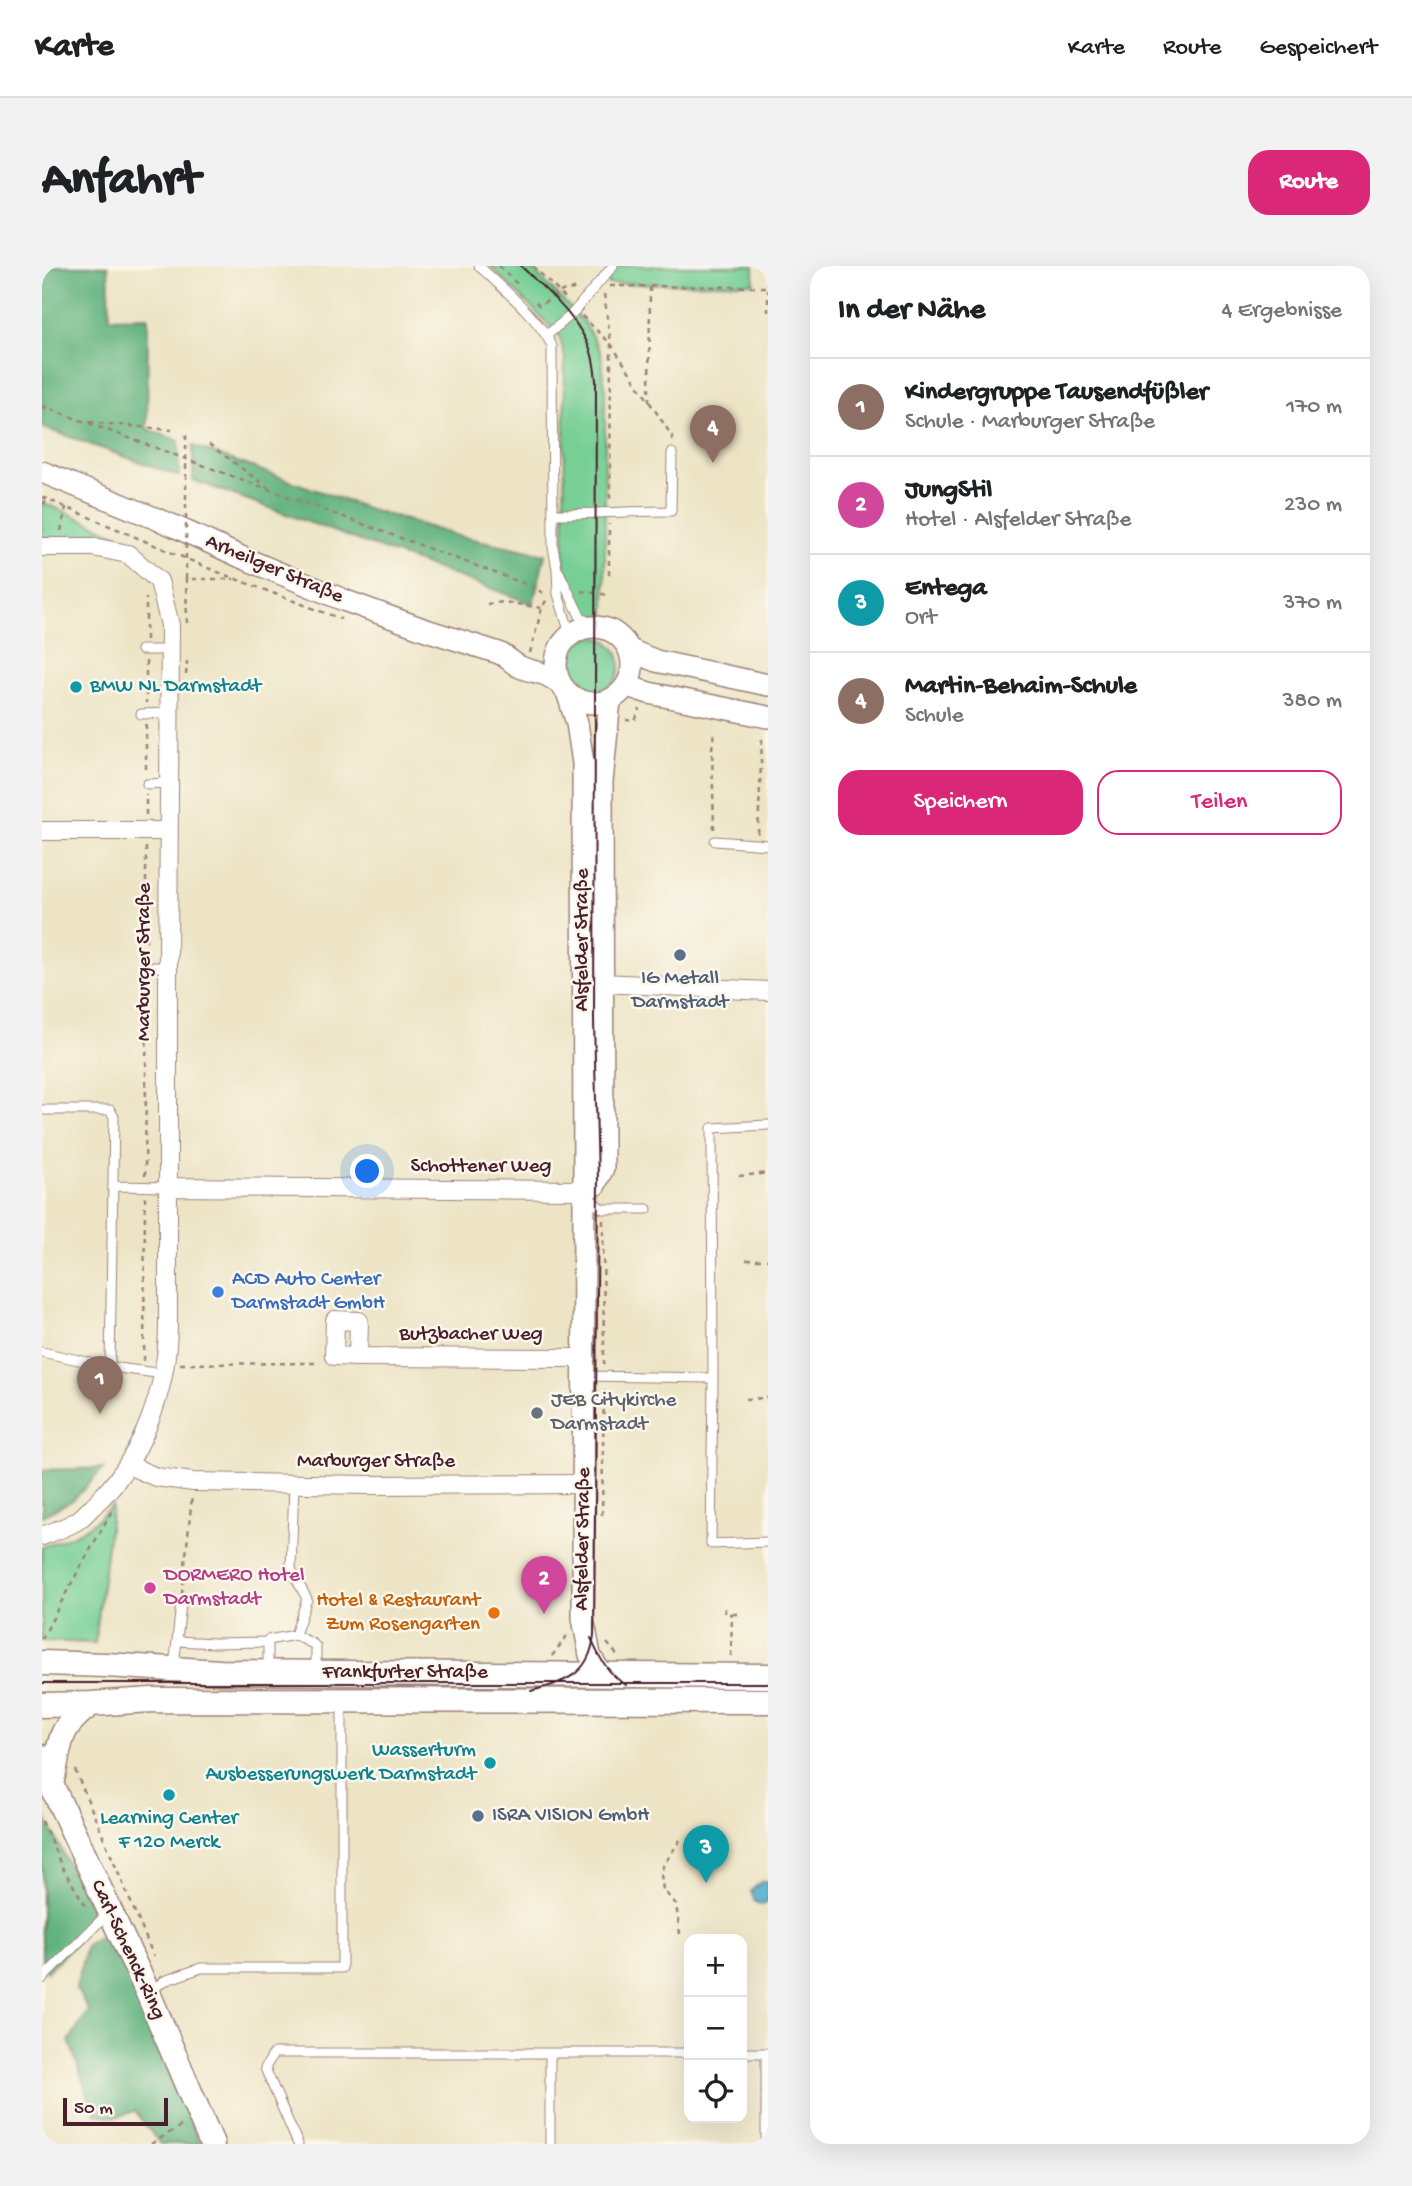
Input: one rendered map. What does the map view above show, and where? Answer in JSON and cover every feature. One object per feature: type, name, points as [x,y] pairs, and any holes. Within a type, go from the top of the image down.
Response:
[{"type":"main road","name":"Frankfurter Straße","points":[[42,1663],[220,1672],[768,1676]]},
{"type":"main road","name":"Frankfurter Straße","points":[[42,1706],[151,1700],[768,1701]]},
{"type":"main road","points":[[51,1784],[62,1736],[75,1716],[91,1704]]},
{"type":"main road","name":"Carl-Schenck-Ring","points":[[42,1757],[51,1784],[110,1912],[156,1987],[212,2144]]},
{"type":"street","name":"Arheilger Straße","points":[[42,472],[346,601],[519,657],[543,658],[579,630],[597,626]]},
{"type":"street","name":"Marburger Straße","points":[[42,1536],[77,1521],[106,1494],[128,1465],[153,1412],[165,1369],[168,1327],[170,625],[159,580],[128,554],[93,547],[50,547]]},
{"type":"street","points":[[597,626],[620,636],[630,650],[633,663],[627,686],[610,700]]},
{"type":"street","points":[[564,643],[556,663],[564,688]]},
{"type":"street","points":[[630,650],[656,661],[768,685]]},
{"type":"street","name":"Arheilger Straße","points":[[519,657],[517,666],[550,675],[579,701],[588,703],[610,700]]},
{"type":"street","points":[[627,686],[768,717]]},
{"type":"street","name":"Alsfelder Straße","points":[[564,688],[577,723],[583,763],[584,1190],[591,1370],[585,1484],[583,1618],[590,1654],[601,1674]]},
{"type":"street","name":"Alsfelder Straße","points":[[584,1190],[595,1185],[603,1168],[602,782],[610,700]]},
{"type":"street","points":[[42,831],[168,831]]},
{"type":"street","points":[[602,983],[768,991]]},
{"type":"street","name":"Schottener Weg","points":[[167,1187],[584,1190]]},
{"type":"street","points":[[334,1356],[335,1320],[359,1321],[358,1357]]},
{"type":"street","name":"Butzbacher Weg","points":[[334,1356],[591,1370]]},
{"type":"street","name":"Marburger Straße","points":[[128,1465],[156,1476],[193,1482],[585,1484]]},
{"type":"lane","points":[[479,266],[547,335],[552,346],[553,547],[564,643]]},
{"type":"lane","points":[[547,335],[576,309],[613,266]]},
{"type":"lane","points":[[553,514],[671,511],[672,453]]},
{"type":"lane","points":[[557,569],[581,618],[597,626]]},
{"type":"lane","points":[[143,650],[170,650]]},
{"type":"lane","points":[[143,714],[169,713]]},
{"type":"lane","points":[[146,784],[168,783]]},
{"type":"lane","points":[[715,841],[763,845]]},
{"type":"lane","points":[[146,967],[168,967]]},
{"type":"lane","points":[[42,1110],[110,1110],[114,1117],[110,1367]]},
{"type":"lane","points":[[768,1125],[712,1128],[711,1544],[768,1542]]},
{"type":"lane","points":[[113,1186],[167,1187]]},
{"type":"lane","points":[[584,1190],[591,1200],[603,1209],[647,1209]]},
{"type":"lane","points":[[42,1352],[144,1372],[165,1369]]},
{"type":"lane","points":[[591,1370],[668,1382],[713,1378]]},
{"type":"lane","points":[[294,1484],[291,1569],[307,1599],[299,1630],[295,1635]]},
{"type":"lane","points":[[174,1669],[181,1604]]},
{"type":"lane","points":[[177,1641],[268,1642],[295,1635],[316,1647],[316,1673]]},
{"type":"lane","points":[[268,1642],[268,1665]]},
{"type":"lane","points":[[156,1987],[201,1968],[342,1968],[342,1700]]},
{"type":"lane","points":[[42,1979],[110,1912]]},
{"type":"lane","points":[[298,2144],[265,2067],[274,2053],[684,2053]]},
{"type":"lane","points":[[550,2053],[550,2144]]},
{"type":"lane","points":[[747,2053],[766,2053],[766,2144]]},
{"type":"path","points":[[499,266],[518,285]]},
{"type":"path","points":[[533,266],[611,344],[672,436]]},
{"type":"path","points":[[768,266],[768,312]]},
{"type":"path","points":[[609,575],[611,344],[599,282],[650,286],[768,287]]},
{"type":"path","points":[[649,402],[650,286]]},
{"type":"path","points":[[527,294],[539,306],[561,292]]},
{"type":"path","points":[[42,406],[531,586],[549,596],[519,657]]},
{"type":"path","points":[[82,422],[172,430]]},
{"type":"path","points":[[186,435],[186,579],[237,579]]},
{"type":"path","points":[[209,443],[274,492]]},
{"type":"path","points":[[42,504],[48,500]]},
{"type":"path","points":[[50,547],[66,507]]},
{"type":"path","points":[[144,1372],[146,784],[143,650],[147,570]]},
{"type":"path","points":[[569,592],[609,595]]},
{"type":"path","points":[[487,604],[504,602],[542,608]]},
{"type":"path","points":[[715,731],[712,749],[715,841]]},
{"type":"path","points":[[762,739],[763,845]]},
{"type":"path","points":[[739,1176],[768,1173]]},
{"type":"path","points":[[602,1514],[591,1370],[603,1209]]},
{"type":"path","points":[[746,1260],[768,1260]]},
{"type":"path","points":[[165,1369],[315,1363],[334,1356]]},
{"type":"path","points":[[746,1399],[768,1398]]},
{"type":"path","points":[[181,1604],[193,1482]]},
{"type":"path","points":[[42,1639],[65,1592],[116,1506]]},
{"type":"path","points":[[725,1608],[725,1614],[740,1614]]},
{"type":"path","points":[[731,1666],[732,1614]]},
{"type":"path","points":[[604,1635],[608,1646],[621,1659]]},
{"type":"path","points":[[72,1764],[156,1987]]},
{"type":"path","points":[[680,1840],[663,1866],[661,1874],[663,1890],[676,1904],[680,1934]]},
{"type":"path","points":[[151,2144],[167,2135]]},
{"type":"green space","points":[[42,266],[108,266],[110,318],[148,317],[147,429],[179,441],[179,476],[42,427]]},
{"type":"green space","points":[[490,266],[529,266],[584,322],[601,353],[605,388],[605,624],[591,619],[580,603],[564,563],[565,358],[559,335]]},
{"type":"green space","points":[[608,266],[754,266],[754,283],[608,284]]},
{"type":"green space","points":[[193,446],[366,508],[458,536],[545,554],[533,604],[193,480]]},
{"type":"green space","points":[[42,502],[127,539],[42,538]]},
{"type":"green space","points":[[587,637],[597,637],[612,645],[618,654],[618,676],[612,685],[597,693],[587,693],[569,681],[564,670],[564,660],[576,642]]},
{"type":"green space","points":[[104,1468],[73,1500],[42,1516],[42,1470]]},
{"type":"green space","points":[[112,1505],[95,1643],[42,1641],[42,1547],[80,1531],[96,1521]]},
{"type":"green space","points":[[42,1810],[92,1909],[77,1941],[47,1972],[42,1959]]},
{"type":"green space","points":[[108,1932],[200,2144],[160,2144],[135,2111],[116,2117],[95,2114],[69,2041],[89,2011],[76,1988],[86,1945]]},
{"type":"water","points":[[768,1881],[768,1902],[763,1905],[755,1902],[751,1891],[761,1882]]},
{"type":"tram line","points":[[521,266],[579,327],[591,352],[596,380],[594,1021],[598,1180],[594,1635],[592,1649],[574,1675],[531,1691]]},
{"type":"tram line","points":[[591,1638],[605,1665],[626,1685]]},
{"type":"tram line","points":[[42,1683],[768,1683]]},
{"type":"place","name":"Martin-Behaim-Schule","points":[[713,463]]},
{"type":"place","name":"BMW NL Darmstadt","points":[[76,687]]},
{"type":"place","name":"IG Metall Darmstadt","points":[[680,955]]},
{"type":"place","name":"ACD Auto Center Darmstadt GmbH","points":[[218,1292]]},
{"type":"place","name":"JEB Citykirche Darmstadt","points":[[537,1413]]},
{"type":"place","name":"Kindergruppe Tausendfüßler","points":[[100,1414]]},
{"type":"place","name":"DORMERO Hotel Darmstadt","points":[[150,1588]]},
{"type":"place","name":"Hotel & Restaurant Zum Rosengarten","points":[[494,1613]]},
{"type":"place","name":"JungStil","points":[[544,1614]]},
{"type":"place","name":"Wasserturm Ausbesserungswerk Darmstadt","points":[[490,1763]]},
{"type":"place","name":"Learning Center F 120 Merck","points":[[169,1795]]},
{"type":"place","name":"ISRA VISION GmbH","points":[[478,1816]]},
{"type":"place","name":"Entega","points":[[706,1883]]}]
